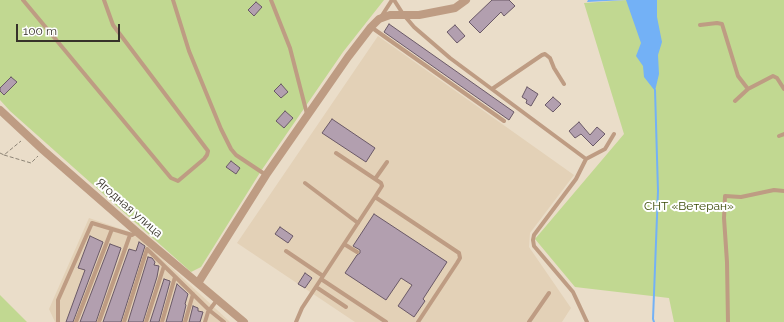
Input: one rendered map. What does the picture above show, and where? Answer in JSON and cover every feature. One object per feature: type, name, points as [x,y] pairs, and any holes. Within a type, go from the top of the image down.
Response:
[{"type":"street","points":[[198,283],[266,175],[307,114],[371,28],[380,19],[390,15],[420,15],[455,8],[466,0]]},
{"type":"street","name":"Ягодная улица","points":[[0,110],[133,233],[198,283],[244,322]]},
{"type":"lane","points":[[23,0],[171,178],[178,181],[204,160],[208,151],[113,25],[104,0]]},
{"type":"lane","points":[[173,0],[189,50],[221,129],[231,149],[236,155],[266,175]]},
{"type":"lane","points":[[271,0],[290,48],[307,114]]},
{"type":"lane","points":[[380,19],[393,0],[414,27],[450,58],[586,159]]},
{"type":"lane","points":[[700,25],[717,23],[722,24],[738,76],[748,89]]},
{"type":"lane","points":[[371,28],[504,121]]},
{"type":"lane","points":[[492,89],[545,54],[550,58],[554,68],[564,84]]},
{"type":"lane","points":[[735,101],[748,89],[773,76],[779,80],[784,89]]},
{"type":"lane","points":[[588,322],[573,292],[534,246],[533,240],[534,235],[576,179],[586,159],[605,149],[614,134]]},
{"type":"lane","points":[[779,136],[784,134]]},
{"type":"lane","points":[[296,322],[302,308],[382,186],[381,183],[336,153]]},
{"type":"lane","points":[[375,179],[387,162]]},
{"type":"lane","points":[[305,183],[358,223]]},
{"type":"lane","points":[[728,322],[727,262],[724,218],[725,196],[741,197],[774,190],[784,191]]},
{"type":"lane","points":[[375,197],[459,253],[460,258],[418,322]]},
{"type":"lane","points":[[58,322],[58,300],[92,223],[133,233],[99,322]]},
{"type":"lane","points":[[76,322],[112,229]]},
{"type":"lane","points":[[344,244],[357,252]]},
{"type":"lane","points":[[124,322],[148,249],[209,310],[224,322]]},
{"type":"lane","points":[[286,251],[386,322]]},
{"type":"lane","points":[[146,322],[164,266]]},
{"type":"lane","points":[[162,322],[176,277]]},
{"type":"lane","points":[[316,287],[346,307]]},
{"type":"lane","points":[[529,322],[549,293]]},
{"type":"lane","points":[[185,322],[193,294]]},
{"type":"lane","points":[[205,322],[209,310],[217,300]]},
{"type":"path","points":[[4,155],[29,136]]},
{"type":"path","points":[[0,153],[31,163],[43,150]]},
{"type":"shaded area","points":[[378,36],[574,175],[530,233],[529,247],[571,308],[562,322],[355,322],[237,243]]},
{"type":"shaded area","points":[[89,218],[130,232],[146,244],[230,322],[55,322],[49,309]]},
{"type":"green space","points":[[0,0],[384,0],[343,52],[261,171],[201,267],[191,272],[10,111],[0,100]]},
{"type":"green space","name":"СНТ «Ветеран»","points":[[627,0],[784,0],[784,322],[674,322],[669,298],[575,287],[535,239],[624,134],[584,3]]},
{"type":"green space","points":[[0,295],[27,322],[0,322]]},
{"type":"water","points":[[588,0],[626,0],[587,2]]},
{"type":"water","points":[[626,0],[657,0],[657,17],[662,42],[658,55],[659,74],[655,91],[644,77],[643,66],[636,56],[641,43]]},
{"type":"building","points":[[492,0],[509,0],[515,6],[504,16],[501,12],[480,33],[469,22]]},
{"type":"building","points":[[256,2],[262,7],[254,16],[248,10]]},
{"type":"building","points":[[389,24],[514,112],[509,120],[384,32]]},
{"type":"building","points":[[455,25],[465,36],[457,43],[447,32]]},
{"type":"building","points":[[11,77],[17,82],[4,95],[0,91],[0,88]]},
{"type":"building","points":[[281,84],[288,92],[281,98],[274,91]]},
{"type":"building","points":[[527,87],[538,94],[531,106],[526,103],[527,100],[522,97]]},
{"type":"building","points":[[553,97],[561,104],[553,112],[545,105]]},
{"type":"building","points":[[285,111],[293,118],[284,128],[276,121]]},
{"type":"building","points":[[332,119],[375,148],[366,162],[322,133]]},
{"type":"building","points":[[579,122],[590,135],[597,127],[605,134],[593,146],[581,134],[575,138],[569,131]]},
{"type":"building","points":[[231,161],[240,168],[236,174],[226,167]]},
{"type":"building","points":[[374,214],[447,262],[423,299],[425,301],[414,317],[398,306],[412,285],[401,278],[386,300],[345,273],[360,253],[360,250],[353,246]]},
{"type":"building","points":[[280,227],[293,236],[288,243],[275,234]]},
{"type":"building","points":[[90,236],[103,242],[73,322],[66,322],[85,270],[78,268]]},
{"type":"building","points":[[139,242],[145,246],[121,322],[103,322],[129,249],[136,251]]},
{"type":"building","points":[[110,244],[121,248],[96,322],[80,322]]},
{"type":"building","points":[[148,257],[152,258],[155,262],[154,265],[159,266],[157,277],[143,322],[128,322]]},
{"type":"building","points":[[305,273],[312,278],[305,288],[298,284]]},
{"type":"building","points":[[164,279],[170,282],[159,322],[150,322]]},
{"type":"building","points":[[177,284],[188,294],[182,322],[166,322]]},
{"type":"building","points":[[193,306],[198,308],[198,311],[203,312],[200,322],[189,322]]},
{"type":"waterway","points":[[654,322],[658,191],[655,90]]}]
